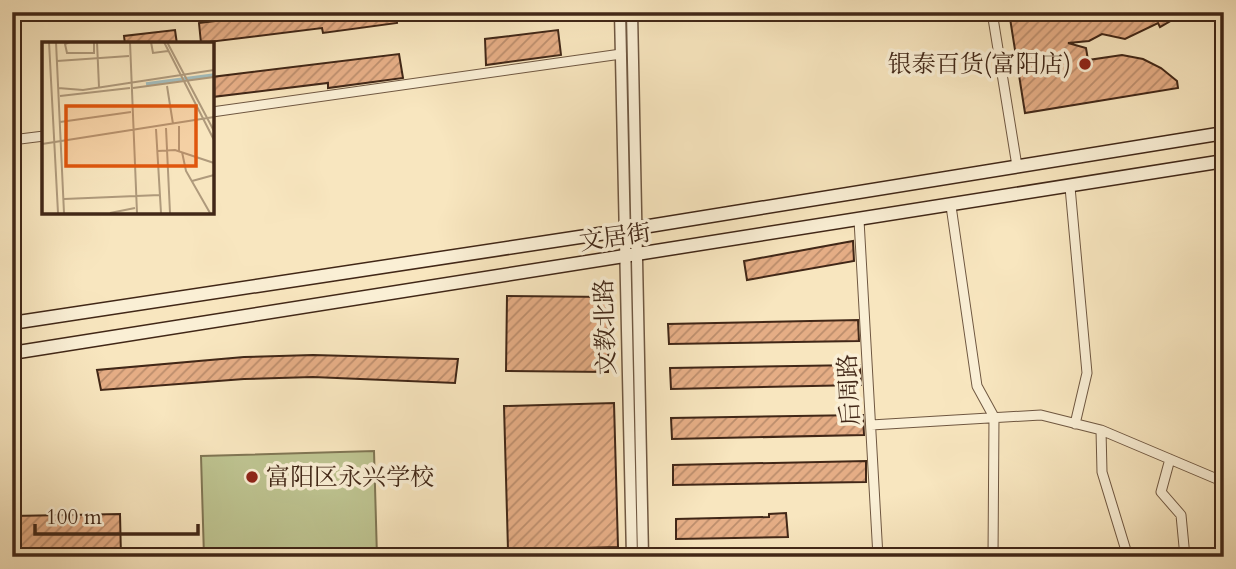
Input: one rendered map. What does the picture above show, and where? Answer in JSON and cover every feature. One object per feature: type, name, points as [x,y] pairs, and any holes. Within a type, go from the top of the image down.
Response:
[{"type":"main road","name":"文居街","points":[[12,323],[629,229],[1223,133]]},
{"type":"main road","name":"文居街","points":[[12,353],[1224,161]]},
{"type":"street","name":"文教北路","points":[[620,12],[643,557]]},
{"type":"street","name":"文教北路","points":[[629,229],[632,12]]},
{"type":"street","points":[[992,12],[1017,166]]},
{"type":"street","points":[[214,112],[621,54]]},
{"type":"street","points":[[12,140],[42,136]]},
{"type":"street","points":[[1070,187],[1087,373],[1075,424]]},
{"type":"street","points":[[951,206],[977,386],[994,417],[993,557]]},
{"type":"street","name":"后周路","points":[[859,220],[878,557]]},
{"type":"street","name":"文教北路","points":[[630,255],[632,557]]},
{"type":"street","points":[[870,425],[1041,415],[1101,430],[1224,482]]},
{"type":"street","points":[[1101,430],[1102,472],[1128,557]]},
{"type":"street","points":[[1170,459],[1161,492],[1181,516],[1185,557]]},
{"type":"green space","points":[[374,451],[377,557],[204,557],[201,456]]},
{"type":"building","points":[[287,12],[396,12],[397,23],[323,33],[322,28],[201,42],[199,23]]},
{"type":"building","name":"银泰百货(富阳店)","points":[[1009,12],[1186,12],[1160,27],[1158,23],[1125,39],[1102,34],[1089,41],[1068,43],[1086,48],[1088,60],[1122,55],[1143,59],[1161,68],[1177,81],[1178,88],[1025,113]]},
{"type":"building","points":[[175,30],[177,42],[125,42],[124,36]]},
{"type":"building","points":[[558,30],[561,55],[486,65],[485,39]]},
{"type":"building","points":[[399,54],[403,78],[328,88],[328,83],[214,97],[214,77]]},
{"type":"building","points":[[853,241],[854,261],[747,280],[744,261]]},
{"type":"building","points":[[507,296],[609,297],[608,372],[506,371]]},
{"type":"building","points":[[858,320],[859,341],[669,344],[668,324]]},
{"type":"building","points":[[313,355],[458,359],[455,383],[313,377],[244,379],[101,390],[97,370],[244,357]]},
{"type":"building","points":[[860,365],[861,385],[671,389],[670,368]]},
{"type":"building","points":[[614,403],[618,547],[508,550],[504,406]]},
{"type":"building","points":[[863,415],[864,435],[672,439],[671,418]]},
{"type":"building","points":[[866,461],[866,482],[673,485],[673,465]]},
{"type":"building","points":[[786,513],[788,537],[676,539],[676,519],[769,517],[769,514]]},
{"type":"building","points":[[120,514],[121,557],[12,557],[12,516]]},
{"type":"place","name":"银泰百货(富阳店)","points":[[1085,64]]},
{"type":"place","name":"富阳区永兴学校","points":[[252,477]]}]
